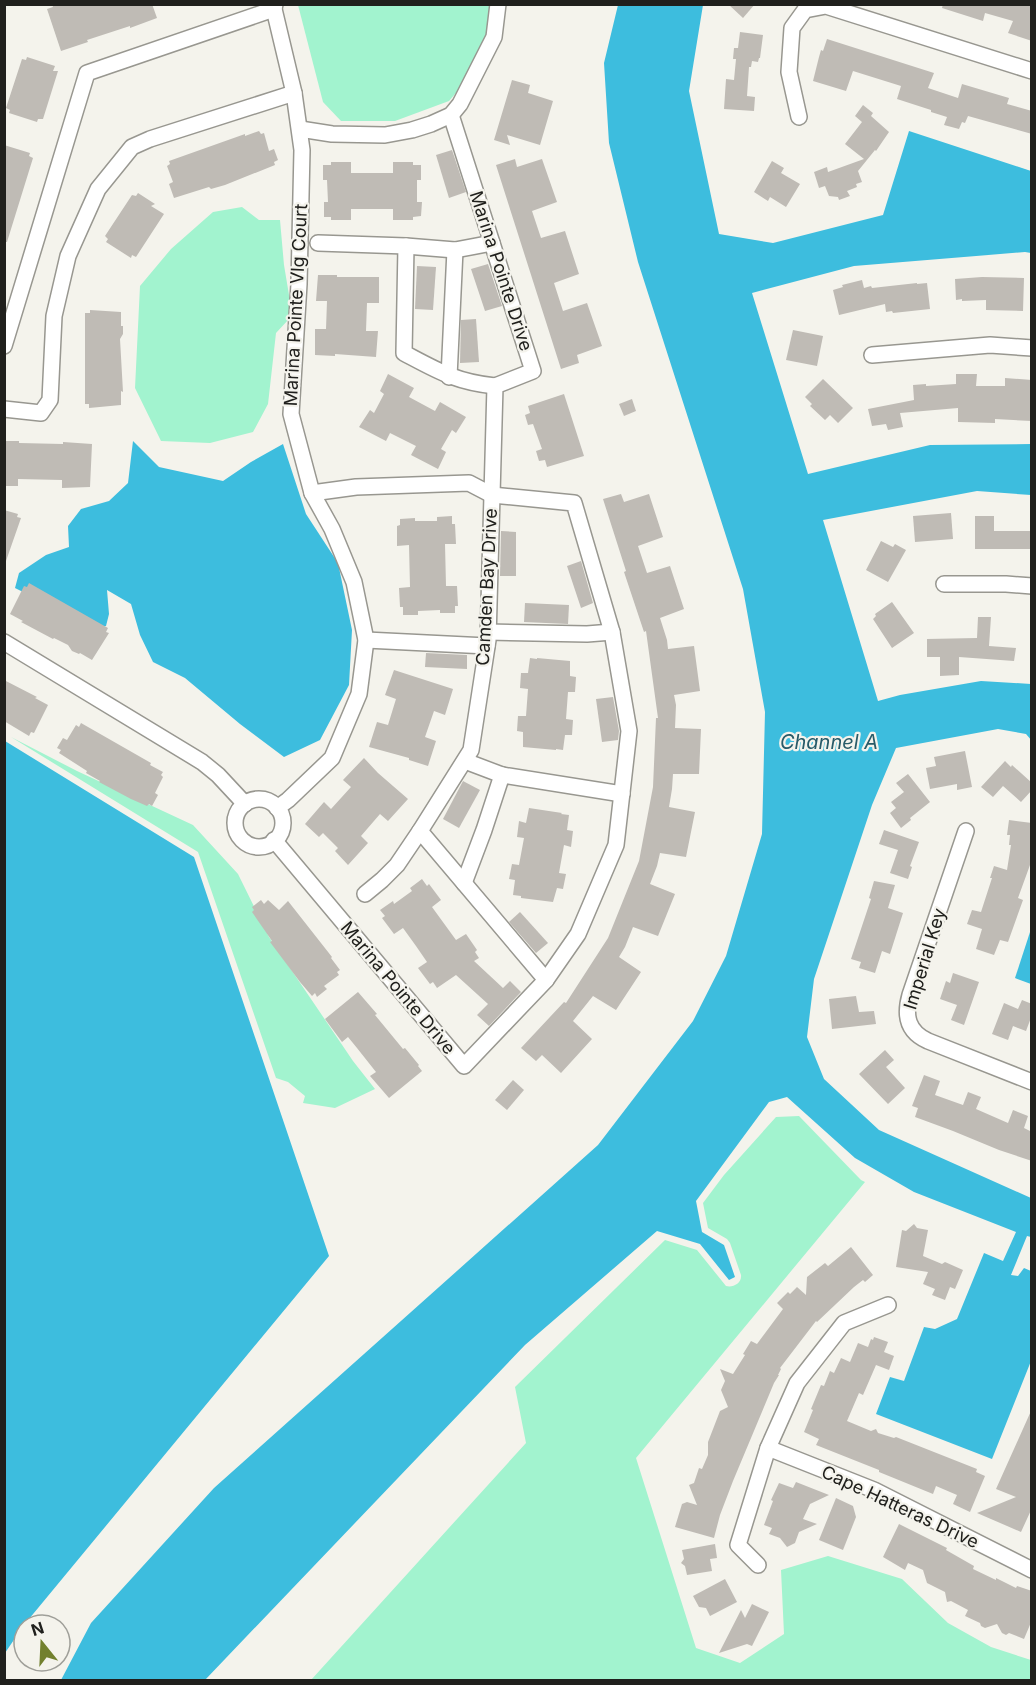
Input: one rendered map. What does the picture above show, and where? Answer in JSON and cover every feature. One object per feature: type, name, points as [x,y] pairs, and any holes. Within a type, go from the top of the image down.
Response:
[{"type":"street","points":[[4,346],[87,73],[274,7],[300,129],[332,134],[385,135],[412,130],[451,115],[460,104],[494,37],[498,4]]},
{"type":"street","points":[[799,117],[789,72],[792,28],[805,10],[826,6],[1032,72]]},
{"type":"street","points":[[4,409],[41,413],[50,400],[54,316],[68,256],[98,189],[132,147],[150,139],[294,93]]},
{"type":"street","name":"Marina Pointe Drive","points":[[451,115],[533,371],[495,386]]},
{"type":"street","name":"Marina Pointe Vlg Court","points":[[277,808],[332,758],[359,694],[366,640],[354,582],[332,529],[312,494],[291,414],[299,284],[302,150],[300,129]]},
{"type":"street","points":[[318,243],[455,250],[492,243]]},
{"type":"street","points":[[406,246],[404,353],[449,377],[472,384],[495,386],[492,495]]},
{"type":"street","points":[[449,377],[455,250]]},
{"type":"street","points":[[872,355],[990,345],[1032,348]]},
{"type":"street","name":"Camden Bay Drive","points":[[312,494],[356,487],[469,483],[492,495],[488,639],[471,750],[397,865],[365,894]]},
{"type":"street","name":"Marina Pointe Drive","points":[[274,840],[464,1066],[546,980],[578,934],[616,844],[622,794],[629,731],[612,632],[574,502],[492,495]]},
{"type":"street","points":[[944,584],[1032,586]]},
{"type":"street","points":[[366,640],[488,639],[612,632]]},
{"type":"street","points":[[4,642],[202,762],[218,775],[244,804]]},
{"type":"street","points":[[465,761],[502,775],[622,794]]},
{"type":"street","points":[[464,883],[502,775]]},
{"type":"street","points":[[253,799],[261,799],[277,808],[282,818],[282,826],[274,840],[262,846],[253,846],[240,837],[235,822],[236,814],[244,804],[253,799]]},
{"type":"street","points":[[420,831],[546,980]]},
{"type":"street","name":"Imperial Key","points":[[966,831],[910,995],[907,1009],[909,1023],[916,1034],[928,1041],[1032,1082]]},
{"type":"street","points":[[758,1565],[738,1545],[768,1448],[797,1383],[844,1323],[888,1305]]},
{"type":"street","name":"Cape Hatteras Drive","points":[[768,1448],[874,1490],[1030,1566]]},
{"type":"green space","points":[[298,5],[499,5],[491,52],[449,101],[395,121],[341,121],[323,102]]},
{"type":"green space","points":[[242,207],[259,220],[280,220],[290,301],[289,319],[276,333],[268,404],[253,432],[210,443],[161,441],[135,388],[140,286],[171,249],[213,212]]},
{"type":"green space","points":[[11,737],[77,771],[193,825],[238,874],[269,937],[353,1061],[375,1089],[335,1108],[303,1103],[305,1096],[288,1082],[276,1078],[198,852]]},
{"type":"green space","points":[[799,1116],[865,1182],[636,1458],[696,1648],[740,1663],[784,1634],[781,1570],[828,1556],[902,1579],[948,1623],[991,1647],[1031,1660],[1031,1680],[311,1680],[526,1443],[515,1387],[665,1240],[697,1250],[726,1286],[739,1283],[741,1275],[730,1243],[708,1228],[703,1203],[724,1175],[776,1117]]},
{"type":"water","name":"Channel A","points":[[618,5],[703,5],[689,91],[719,234],[773,243],[883,215],[909,131],[1031,171],[1031,253],[854,266],[752,293],[808,474],[930,445],[1031,444],[1031,495],[977,491],[823,520],[878,701],[981,681],[1031,684],[1032,741],[1026,734],[998,729],[896,748],[872,805],[814,979],[807,1037],[824,1079],[879,1130],[1031,1198],[1031,1237],[1027,1236],[1011,1275],[1018,1276],[1024,1268],[1031,1271],[1031,1361],[992,1459],[876,1414],[890,1377],[904,1381],[924,1327],[935,1329],[957,1319],[984,1253],[1003,1261],[1016,1232],[914,1192],[855,1158],[787,1097],[769,1102],[696,1201],[702,1232],[724,1245],[735,1277],[729,1280],[700,1244],[657,1231],[525,1345],[205,1680],[61,1680],[65,1673],[72,1673],[72,1659],[91,1623],[214,1488],[598,1145],[693,1021],[726,956],[762,834],[765,712],[743,589],[638,262],[609,143],[604,63]]},
{"type":"water","points":[[133,441],[159,467],[223,481],[283,444],[306,514],[338,563],[352,630],[349,685],[320,740],[284,757],[185,678],[153,662],[140,635],[131,604],[107,590],[109,614],[106,626],[84,630],[49,605],[15,588],[19,573],[46,555],[69,547],[68,526],[81,509],[109,501],[128,483]]},
{"type":"water","points":[[5,741],[194,857],[329,1256],[34,1613],[12,1613],[12,1643],[5,1653]]},
{"type":"water","points":[[1031,929],[1031,984],[1015,978]]},
{"type":"building","points":[[52,4],[152,4],[157,18],[87,40],[88,42],[61,51],[47,9],[53,7]]},
{"type":"building","points":[[728,4],[755,4],[743,18]]},
{"type":"building","points":[[943,4],[1032,4],[1032,41],[1008,33],[1013,21],[985,13],[983,21],[942,8]]},
{"type":"building","points":[[740,32],[763,35],[760,58],[758,62],[752,61],[749,67],[747,96],[755,97],[754,111],[724,109],[726,79],[734,80],[736,59],[733,59],[734,48],[738,48]]},
{"type":"building","points":[[827,39],[934,73],[928,88],[958,98],[962,84],[1009,98],[1007,104],[1032,111],[1032,134],[968,116],[959,129],[944,125],[947,117],[897,99],[901,86],[853,71],[846,91],[813,81],[821,50],[823,51]]},
{"type":"building","points":[[27,57],[55,66],[53,71],[58,71],[43,119],[38,119],[37,122],[9,113],[10,110],[6,108],[22,59],[26,60]]},
{"type":"building","points":[[512,80],[530,85],[528,93],[553,101],[540,145],[507,135],[510,145],[494,140]]},
{"type":"building","points":[[863,105],[873,113],[871,116],[889,132],[858,171],[862,182],[847,191],[850,196],[839,200],[838,197],[829,196],[825,186],[819,188],[814,172],[827,167],[828,172],[864,159],[845,144],[862,122],[855,116]]},
{"type":"building","points":[[259,131],[261,134],[264,133],[269,151],[274,149],[278,160],[274,162],[275,165],[225,185],[211,189],[209,187],[174,198],[169,184],[173,182],[167,166],[170,164],[169,161]]},
{"type":"building","points":[[4,145],[30,153],[29,156],[33,158],[7,242],[4,242]]},
{"type":"building","points":[[452,150],[466,192],[449,198],[436,155]]},
{"type":"building","points":[[515,159],[517,167],[542,159],[557,202],[532,211],[541,238],[565,231],[579,274],[554,283],[563,311],[587,303],[602,346],[577,355],[579,363],[561,369],[496,165]]},
{"type":"building","points":[[772,161],[784,168],[781,173],[800,184],[786,207],[770,197],[768,201],[754,192]]},
{"type":"building","points":[[331,162],[351,162],[351,173],[393,173],[393,162],[413,162],[413,165],[421,165],[421,180],[417,180],[417,202],[422,202],[421,216],[413,217],[413,220],[393,220],[393,209],[351,209],[351,220],[331,220],[331,217],[324,217],[324,202],[328,202],[327,180],[323,180],[323,165],[331,165]]},
{"type":"building","points":[[138,193],[155,204],[151,206],[164,214],[136,257],[132,255],[131,258],[106,242],[108,239],[105,236],[132,195],[136,196]]},
{"type":"building","points":[[488,264],[502,306],[485,311],[471,269]]},
{"type":"building","points":[[417,266],[436,267],[433,310],[415,309]]},
{"type":"building","points":[[318,275],[379,277],[379,303],[367,303],[366,331],[378,331],[376,357],[315,355],[315,329],[326,329],[327,301],[316,301]]},
{"type":"building","points":[[1024,278],[1023,311],[986,310],[986,300],[956,300],[955,279]]},
{"type":"building","points":[[862,280],[864,288],[927,283],[930,309],[893,313],[892,311],[886,312],[885,304],[839,315],[833,290]]},
{"type":"building","points":[[90,310],[121,312],[123,392],[121,391],[121,405],[89,408],[89,404],[85,404],[85,313],[90,313]]},
{"type":"building","points":[[476,319],[479,362],[460,363],[461,320]]},
{"type":"building","points":[[793,330],[823,336],[817,366],[786,360]]},
{"type":"building","points":[[388,374],[414,388],[409,397],[435,411],[440,402],[466,417],[456,433],[452,430],[441,449],[446,452],[438,469],[411,455],[416,446],[390,433],[386,441],[359,427],[370,410],[374,413],[384,394],[380,391]]},
{"type":"building","points":[[956,374],[977,374],[976,386],[1005,386],[1005,378],[1032,380],[1032,421],[995,419],[995,423],[958,422],[958,408],[900,413],[903,427],[888,430],[886,424],[872,426],[868,409],[914,400],[913,385],[956,384]]},
{"type":"building","points":[[823,379],[853,408],[838,423],[830,415],[825,420],[810,406],[812,404],[805,397]]},
{"type":"building","points":[[564,394],[584,456],[547,467],[545,460],[539,461],[536,451],[542,449],[533,424],[528,425],[525,415],[530,413],[528,406]]},
{"type":"building","points":[[632,399],[636,411],[624,416],[619,404]]},
{"type":"building","points":[[4,441],[92,444],[90,487],[62,488],[62,480],[18,479],[18,486],[4,486]]},
{"type":"building","points":[[621,494],[624,502],[649,494],[663,537],[638,546],[647,573],[670,566],[684,609],[660,618],[668,649],[694,646],[700,691],[674,695],[675,728],[701,729],[699,774],[673,774],[669,807],[695,812],[686,857],[660,853],[650,884],[675,894],[658,936],[633,927],[619,957],[641,972],[616,1010],[593,996],[573,1021],[592,1039],[561,1073],[542,1055],[536,1061],[521,1048],[564,1002],[566,1003],[608,938],[639,861],[653,787],[656,718],[658,718],[646,631],[644,632],[624,572],[626,571],[603,499]]},
{"type":"building","points":[[4,510],[18,514],[17,517],[21,518],[6,561],[4,561]]},
{"type":"building","points":[[951,513],[953,539],[915,542],[913,516]]},
{"type":"building","points":[[452,516],[452,524],[455,524],[456,544],[445,544],[446,586],[457,586],[458,606],[455,606],[455,613],[440,613],[440,610],[418,611],[418,615],[403,615],[399,588],[410,587],[409,545],[397,546],[397,526],[400,525],[400,519],[415,518],[415,521],[437,521],[437,517]]},
{"type":"building","points":[[975,516],[994,516],[994,531],[1032,531],[1032,549],[975,549]]},
{"type":"building","points":[[501,531],[516,532],[516,576],[500,576]]},
{"type":"building","points":[[881,541],[893,547],[895,544],[906,550],[888,582],[866,570]]},
{"type":"building","points":[[581,561],[593,603],[581,608],[567,566]]},
{"type":"building","points":[[29,583],[108,628],[106,632],[109,633],[92,660],[72,651],[68,645],[21,622],[23,621],[10,614],[24,586],[27,587]]},
{"type":"building","points":[[892,602],[914,633],[892,648],[873,619],[875,614]]},
{"type":"building","points":[[525,603],[569,605],[568,624],[524,622]]},
{"type":"building","points":[[978,617],[991,617],[989,646],[1016,648],[1014,661],[959,657],[959,675],[940,676],[940,657],[927,657],[927,639],[977,638]]},
{"type":"building","points":[[426,653],[467,655],[467,669],[425,667]]},
{"type":"building","points":[[530,658],[570,661],[570,676],[576,677],[575,692],[568,692],[566,719],[573,720],[572,735],[565,735],[563,750],[523,747],[523,732],[517,731],[518,716],[526,716],[528,689],[520,688],[521,673],[528,673]]},
{"type":"building","points":[[394,670],[453,689],[445,715],[434,711],[425,737],[436,741],[428,766],[369,747],[377,722],[388,725],[396,699],[385,695]]},
{"type":"building","points":[[4,680],[48,705],[34,733],[31,732],[29,736],[4,721]]},
{"type":"building","points":[[613,697],[619,731],[618,740],[602,742],[596,699]]},
{"type":"building","points":[[81,723],[163,772],[155,793],[158,795],[152,806],[131,799],[99,782],[86,773],[87,771],[59,753],[61,750],[57,748],[63,738],[67,740],[76,725],[79,727]]},
{"type":"building","points":[[965,751],[972,787],[957,790],[957,784],[930,789],[926,768],[936,766],[934,757]]},
{"type":"building","points":[[364,758],[408,799],[388,821],[380,814],[361,836],[368,843],[348,865],[335,851],[338,848],[323,833],[319,837],[305,824],[324,802],[331,809],[351,787],[343,780]]},
{"type":"building","points":[[1005,761],[1032,783],[1032,790],[1021,802],[1003,786],[993,797],[981,787]]},
{"type":"building","points":[[908,774],[930,802],[901,828],[890,813],[896,808],[891,802],[904,792],[896,783]]},
{"type":"building","points":[[463,781],[480,790],[459,828],[443,819]]},
{"type":"building","points":[[529,808],[569,815],[567,830],[573,831],[571,847],[564,845],[559,873],[566,874],[563,889],[557,888],[553,902],[513,895],[515,880],[509,879],[512,864],[519,865],[524,838],[517,837],[519,821],[526,823]]},
{"type":"building","points":[[1009,820],[1032,823],[1032,853],[1018,898],[1023,900],[1008,942],[1000,940],[994,955],[976,949],[982,929],[967,924],[972,910],[981,912],[994,866],[1007,870],[1011,845],[1009,845],[1010,835],[1007,835]]},
{"type":"building","points":[[884,830],[919,842],[908,879],[890,873],[898,850],[879,844]]},
{"type":"building","points":[[422,879],[427,886],[429,884],[441,900],[432,907],[456,940],[466,934],[477,950],[475,952],[479,958],[474,961],[503,988],[510,981],[521,992],[489,1026],[477,1015],[488,1004],[456,975],[437,988],[433,982],[430,984],[418,968],[427,962],[403,928],[394,934],[382,918],[385,916],[380,910],[393,901],[394,904],[412,891],[410,888]]},
{"type":"building","points":[[874,881],[895,885],[888,908],[903,913],[890,954],[882,951],[875,973],[859,968],[861,962],[851,959],[871,899],[869,898]]},
{"type":"building","points":[[261,900],[264,904],[268,900],[279,910],[288,901],[340,970],[337,972],[339,975],[324,986],[327,989],[317,997],[315,993],[312,996],[300,982],[270,942],[272,941],[252,912],[254,910],[252,907]]},
{"type":"building","points":[[520,912],[548,943],[536,953],[509,922]]},
{"type":"building","points":[[953,973],[979,982],[964,1025],[951,1020],[957,1005],[940,999],[946,981],[950,983]]},
{"type":"building","points":[[358,992],[422,1071],[389,1098],[370,1076],[376,1072],[357,1048],[348,1037],[342,1042],[325,1019]]},
{"type":"building","points":[[856,996],[859,1012],[874,1011],[876,1024],[832,1029],[829,999]]},
{"type":"building","points":[[1022,1000],[1032,1004],[1032,1015],[1026,1031],[1013,1026],[1008,1040],[992,1034],[1004,1003],[1018,1009]]},
{"type":"building","points":[[885,1050],[894,1060],[886,1067],[905,1088],[888,1104],[859,1074]]},
{"type":"building","points":[[924,1075],[940,1081],[935,1095],[963,1105],[968,1092],[981,1097],[976,1109],[1008,1123],[1013,1110],[1028,1116],[1024,1128],[1032,1132],[1032,1161],[915,1117],[918,1108],[912,1106]]},
{"type":"building","points":[[513,1080],[524,1090],[507,1110],[495,1100]]},
{"type":"building","points":[[914,1224],[917,1228],[928,1230],[923,1256],[963,1270],[955,1289],[950,1287],[945,1300],[932,1295],[935,1289],[923,1284],[928,1272],[896,1267],[902,1230],[906,1231]]},
{"type":"building","points":[[851,1247],[873,1275],[854,1287],[816,1321],[780,1368],[733,1481],[714,1538],[675,1527],[682,1504],[687,1502],[697,1505],[689,1485],[694,1483],[699,1468],[702,1469],[708,1455],[708,1442],[720,1411],[728,1407],[721,1390],[725,1381],[720,1369],[733,1374],[751,1341],[757,1344],[783,1309],[777,1303],[797,1287],[806,1295],[807,1277],[825,1263],[828,1266]]},
{"type":"building","points":[[874,1337],[888,1342],[884,1352],[894,1356],[889,1370],[876,1365],[863,1395],[859,1393],[847,1421],[871,1431],[876,1429],[878,1433],[896,1437],[977,1469],[976,1472],[985,1476],[970,1512],[953,1504],[957,1495],[936,1486],[933,1494],[879,1472],[879,1470],[816,1445],[819,1439],[804,1432],[821,1385],[824,1386],[830,1371],[834,1373],[841,1358],[850,1362],[858,1343],[868,1347]]},
{"type":"building","points":[[1031,1411],[1032,1508],[1021,1532],[977,1513],[1016,1497],[996,1489]]},
{"type":"building","points":[[796,1482],[829,1495],[810,1504],[803,1519],[817,1524],[799,1532],[795,1543],[787,1547],[780,1538],[769,1534],[772,1528],[764,1525],[773,1501],[771,1500],[779,1483],[793,1488]]},
{"type":"building","points":[[836,1498],[853,1506],[856,1517],[843,1550],[819,1540]]},
{"type":"building","points":[[899,1524],[947,1548],[946,1550],[974,1566],[973,1569],[1016,1588],[1017,1586],[1032,1591],[1032,1620],[1024,1639],[1009,1633],[1006,1635],[1002,1633],[997,1624],[985,1628],[981,1626],[980,1623],[965,1616],[968,1610],[951,1601],[947,1602],[945,1592],[927,1583],[923,1570],[908,1563],[905,1570],[883,1557]]},
{"type":"building","points":[[715,1544],[717,1558],[710,1559],[712,1571],[687,1575],[685,1566],[681,1563],[684,1559],[682,1550]]},
{"type":"building","points":[[725,1579],[737,1602],[710,1616],[706,1608],[699,1607],[693,1596]]},
{"type":"building","points":[[752,1604],[769,1612],[752,1646],[747,1644],[719,1653],[741,1610],[745,1618]]}]
